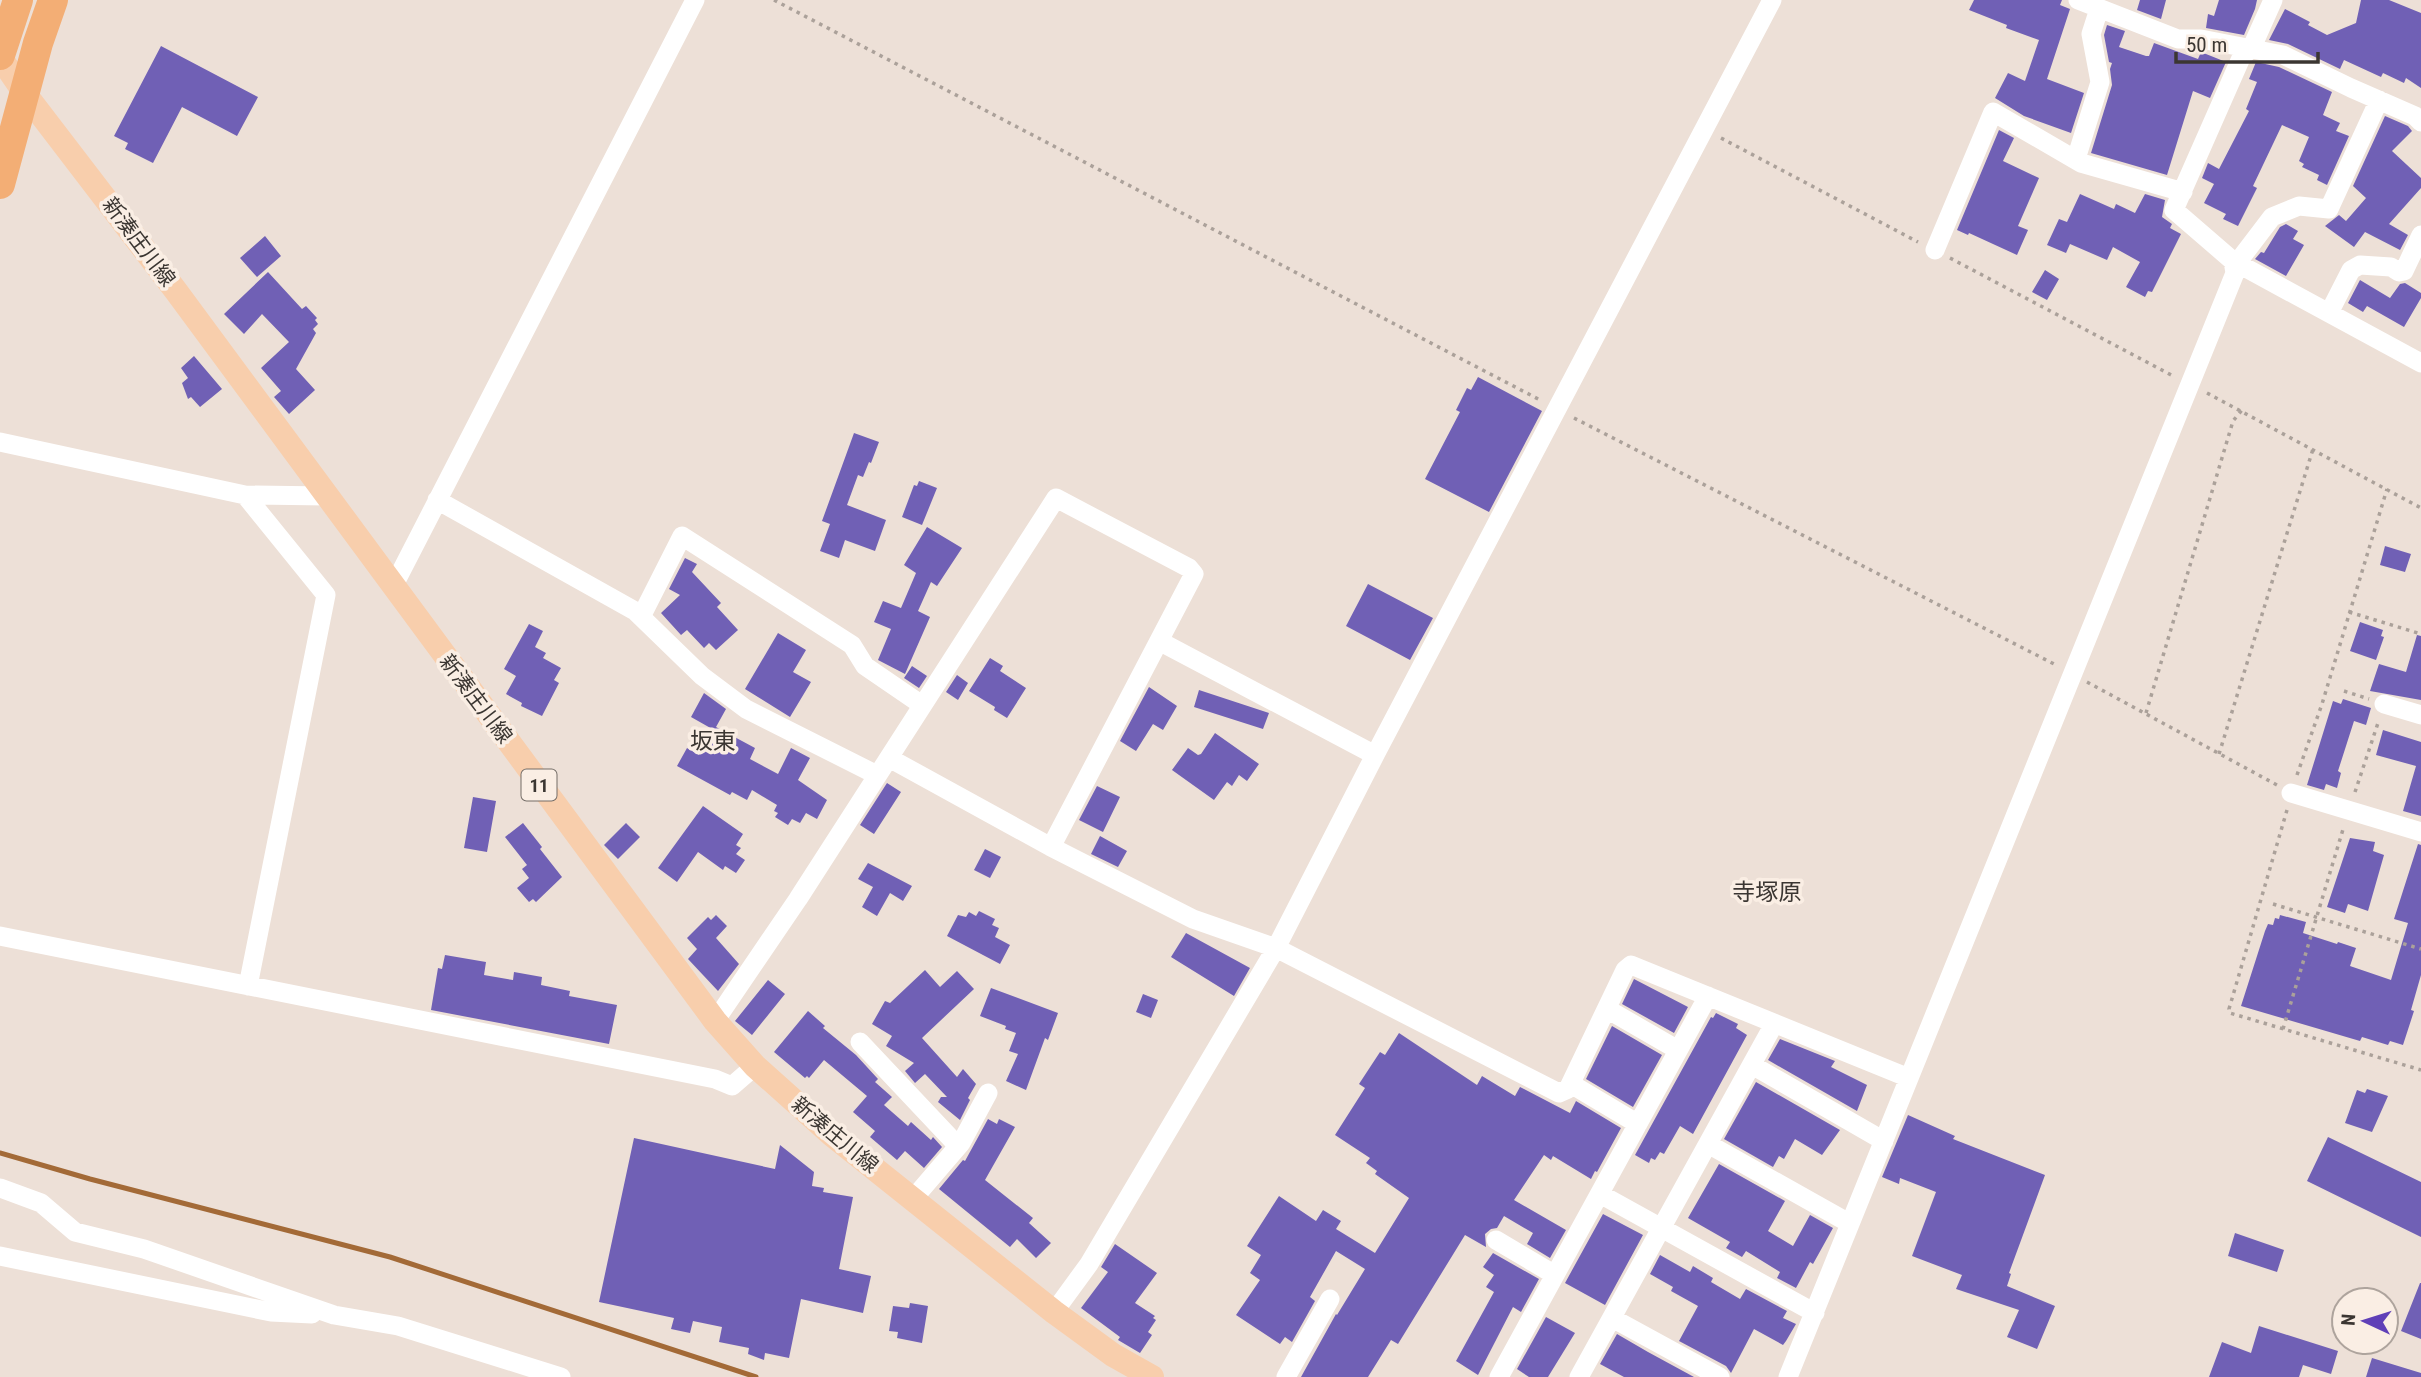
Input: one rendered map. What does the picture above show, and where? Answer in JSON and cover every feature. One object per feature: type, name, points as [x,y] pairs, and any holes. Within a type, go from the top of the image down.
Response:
[{"type":"highway","points":[[0,56],[18,0]]},
{"type":"highway","points":[[0,184],[38,43],[53,0]]},
{"type":"main road","name":"新湊庄川線","points":[[0,56],[26,95],[176,290],[715,1021],[755,1066],[831,1134],[1054,1312],[1113,1355],[1152,1377]]},
{"type":"street","points":[[393,587],[695,0]]},
{"type":"street","points":[[1054,1312],[1089,1264],[1276,948],[1772,0]]},
{"type":"street","points":[[2078,0],[2178,40],[2201,39],[2283,55],[2414,116],[2421,122]]},
{"type":"street","points":[[2273,0],[2252,47],[2241,58],[2174,210],[2235,262],[2421,363]]},
{"type":"street","points":[[2076,159],[2101,82],[2091,34],[2099,9]]},
{"type":"street","points":[[1788,1377],[2235,273],[2235,262],[2273,217],[2299,206],[2329,209],[2379,100]]},
{"type":"street","points":[[1935,250],[1993,112],[2081,163],[2183,192]]},
{"type":"street","points":[[2329,313],[2351,270],[2360,265],[2391,267],[2399,272],[2404,271],[2421,236]]},
{"type":"street","points":[[0,442],[245,495],[327,496]]},
{"type":"street","points":[[245,495],[326,595],[248,985]]},
{"type":"street","points":[[715,1021],[798,899],[1056,498],[1189,568],[1194,574],[1051,846]]},
{"type":"street","points":[[437,500],[635,611],[702,676],[746,709],[877,775]]},
{"type":"street","points":[[641,617],[682,536],[852,645],[865,666],[922,705]]},
{"type":"street","points":[[1159,641],[1375,755]]},
{"type":"street","points":[[2384,704],[2421,715]]},
{"type":"street","points":[[889,758],[1193,919],[1276,948],[1638,1124]]},
{"type":"street","points":[[2291,793],[2421,832]]},
{"type":"street","points":[[0,936],[715,1079],[732,1086],[755,1066]]},
{"type":"street","points":[[1565,1088],[1630,965],[1909,1078]]},
{"type":"street","points":[[1499,1377],[1708,996]]},
{"type":"street","points":[[1607,1009],[1678,1050]]},
{"type":"street","points":[[1579,1377],[1774,1024]]},
{"type":"street","points":[[860,1042],[958,1146]]},
{"type":"street","points":[[1752,1065],[1884,1141]]},
{"type":"street","points":[[913,1199],[958,1146],[988,1093]]},
{"type":"street","points":[[1708,1144],[1849,1223]]},
{"type":"street","points":[[0,1188],[41,1203],[75,1232],[144,1249],[334,1315]]},
{"type":"street","points":[[1600,1194],[1815,1313]]},
{"type":"street","points":[[1496,1240],[1555,1275]]},
{"type":"street","points":[[0,1256],[271,1312],[334,1315],[398,1326],[561,1377]]},
{"type":"street","points":[[1286,1377],[1330,1299]]},
{"type":"street","points":[[1612,1318],[1720,1377]]},
{"type":"path","points":[[774,0],[1556,409],[2073,674],[2291,793]]},
{"type":"path","points":[[1705,130],[2242,410],[2421,508]]},
{"type":"path","points":[[2146,713],[2233,421],[2242,410]]},
{"type":"path","points":[[2220,754],[2314,449]]},
{"type":"path","points":[[2386,489],[2322,704],[2291,793],[2229,1009],[2230,1013],[2421,1070]]},
{"type":"path","points":[[2349,612],[2421,634]]},
{"type":"path","points":[[2283,1029],[2349,809],[2384,704],[2344,691]]},
{"type":"path","points":[[2273,904],[2421,949]]},
{"type":"building","points":[[1974,0],[2062,0],[2060,5],[2070,9],[2047,79],[2084,93],[2071,133],[2024,116],[1995,98],[2008,73],[2025,81],[2039,40],[1969,10]]},
{"type":"building","points":[[2140,0],[2166,0],[2161,19],[2137,10]]},
{"type":"building","points":[[2219,0],[2257,0],[2244,35],[2206,28],[2208,14],[2214,16]]},
{"type":"building","points":[[2361,0],[2389,0],[2421,13],[2421,88],[2406,78],[2404,83],[2383,73],[2381,77],[2344,60],[2340,69],[2288,44],[2269,40],[2285,9],[2310,22],[2308,25],[2327,35],[2356,23]]},
{"type":"building","points":[[2107,25],[2125,31],[2119,47],[2146,56],[2149,56],[2154,43],[2198,59],[2201,52],[2226,62],[2210,98],[2193,91],[2167,175],[2091,153],[2112,85],[2112,63],[2109,62],[2104,35]]},
{"type":"building","points":[[161,46],[258,97],[237,136],[182,107],[153,163],[125,149],[128,143],[114,136]]},
{"type":"building","points":[[2256,62],[2279,67],[2332,92],[2323,115],[2340,123],[2336,131],[2349,136],[2327,185],[2317,180],[2319,175],[2302,167],[2304,164],[2299,161],[2309,137],[2282,125],[2253,186],[2257,188],[2238,226],[2223,219],[2226,214],[2204,203],[2214,184],[2202,178],[2208,163],[2219,169],[2249,111],[2246,109],[2257,82],[2249,79]]},
{"type":"building","points":[[2385,116],[2408,126],[2412,131],[2392,151],[2421,178],[2421,188],[2389,224],[2408,235],[2400,250],[2365,232],[2354,247],[2325,226],[2339,215],[2346,221],[2366,198],[2353,186]]},
{"type":"building","points":[[1999,130],[2014,138],[2003,161],[2039,178],[2018,226],[2028,230],[2017,255],[1957,230]]},
{"type":"building","points":[[2080,194],[2114,209],[2116,204],[2135,213],[2145,194],[2165,200],[2162,217],[2172,224],[2170,228],[2181,234],[2152,292],[2148,291],[2145,297],[2126,287],[2140,262],[2113,247],[2107,260],[2070,244],[2066,253],[2047,245],[2059,219],[2067,222]]},
{"type":"building","points":[[2286,224],[2298,231],[2293,239],[2304,245],[2286,276],[2255,259],[2261,252],[2264,253],[2280,227]]},
{"type":"building","points":[[265,236],[281,256],[257,277],[240,258]]},
{"type":"building","points":[[2045,270],[2059,279],[2047,300],[2032,292]]},
{"type":"building","points":[[268,272],[302,309],[306,306],[317,318],[315,320],[318,324],[313,329],[316,333],[296,369],[315,390],[289,414],[274,397],[281,391],[261,368],[289,342],[262,314],[244,334],[224,314]]},
{"type":"building","points":[[2360,280],[2390,298],[2400,284],[2405,283],[2421,293],[2421,298],[2404,327],[2367,306],[2363,312],[2348,303]]},
{"type":"building","points":[[194,356],[222,389],[200,407],[191,397],[188,399],[182,383],[188,378],[181,368]]},
{"type":"building","points":[[1478,377],[1542,411],[1489,512],[1425,479],[1460,412],[1456,410],[1467,388],[1471,390]]},
{"type":"building","points":[[854,433],[879,442],[863,477],[858,475],[847,505],[886,520],[875,551],[845,540],[839,558],[820,551],[830,524],[822,521]]},
{"type":"building","points":[[919,481],[937,488],[922,525],[902,517],[914,485],[917,486]]},
{"type":"building","points":[[927,527],[962,548],[937,586],[931,582],[918,611],[930,617],[905,674],[878,660],[891,629],[874,622],[883,601],[901,608],[916,573],[904,565]]},
{"type":"building","points":[[2385,546],[2411,554],[2405,572],[2380,565]]},
{"type":"building","points":[[685,558],[697,564],[692,572],[721,603],[717,607],[738,630],[716,650],[709,643],[704,648],[687,630],[681,635],[661,613],[680,595],[669,589]]},
{"type":"building","points":[[1368,584],[1433,618],[1410,660],[1346,626]]},
{"type":"building","points":[[2360,622],[2383,630],[2381,636],[2384,637],[2376,660],[2350,651]]},
{"type":"building","points":[[529,624],[543,631],[535,647],[546,653],[543,658],[561,668],[554,680],[559,683],[542,716],[521,706],[522,703],[506,694],[516,676],[504,669]]},
{"type":"building","points":[[778,633],[806,650],[793,672],[811,682],[790,717],[745,689]]},
{"type":"building","points":[[2417,635],[2421,636],[2421,700],[2370,691],[2379,664],[2406,672]]},
{"type":"building","points":[[990,658],[1003,666],[1000,671],[1026,688],[1007,718],[969,691]]},
{"type":"building","points":[[912,666],[927,676],[919,688],[904,678]]},
{"type":"building","points":[[957,675],[968,683],[958,700],[946,692]]},
{"type":"building","points":[[1149,687],[1177,706],[1163,730],[1153,724],[1136,751],[1120,741]]},
{"type":"building","points":[[1199,690],[1269,713],[1263,729],[1194,707]]},
{"type":"building","points":[[704,693],[726,709],[716,727],[755,748],[750,759],[778,774],[791,748],[810,758],[798,780],[827,800],[817,819],[806,813],[800,823],[792,819],[788,825],[775,817],[778,813],[774,811],[777,805],[752,790],[747,800],[732,792],[730,795],[677,766],[687,748],[699,755],[714,730],[691,717]]},
{"type":"building","points":[[2343,699],[2371,708],[2366,725],[2354,721],[2338,771],[2341,773],[2337,788],[2326,784],[2324,790],[2307,785],[2333,701],[2341,704]]},
{"type":"building","points":[[2383,730],[2421,742],[2421,816],[2403,811],[2416,766],[2376,755]]},
{"type":"building","points":[[1215,733],[1259,764],[1247,781],[1239,775],[1232,786],[1227,782],[1214,800],[1172,770],[1188,748],[1198,755],[1201,754]]},
{"type":"building","points":[[887,783],[901,792],[874,834],[860,825]]},
{"type":"building","points":[[1097,786],[1120,797],[1103,832],[1079,820]]},
{"type":"building","points":[[473,797],[496,801],[487,852],[464,848]]},
{"type":"building","points":[[703,806],[743,834],[736,845],[741,848],[736,854],[745,860],[736,873],[725,866],[723,870],[698,852],[677,882],[658,868]]},
{"type":"building","points":[[523,823],[562,877],[536,902],[533,899],[529,902],[517,888],[529,878],[522,869],[527,865],[505,837]]},
{"type":"building","points":[[626,823],[640,837],[618,859],[604,845]]},
{"type":"building","points":[[1100,836],[1127,851],[1118,867],[1091,854]]},
{"type":"building","points":[[2350,838],[2375,842],[2373,851],[2384,855],[2368,911],[2348,904],[2345,913],[2327,907]]},
{"type":"building","points":[[2418,844],[2421,845],[2421,975],[2411,1010],[2414,1011],[2403,1045],[2390,1041],[2388,1045],[2362,1037],[2360,1041],[2241,1006],[2268,924],[2273,925],[2275,918],[2279,919],[2280,915],[2306,922],[2303,933],[2356,948],[2350,966],[2391,980],[2408,923],[2394,919]]},
{"type":"building","points":[[985,849],[1001,857],[990,878],[974,870]]},
{"type":"building","points":[[868,863],[912,886],[903,901],[890,893],[877,916],[862,907],[873,887],[858,879]]},
{"type":"building","points":[[979,911],[995,919],[992,925],[999,928],[995,937],[1010,945],[1000,964],[947,936],[958,915],[966,917],[969,912],[976,916]]},
{"type":"building","points":[[716,915],[727,926],[716,938],[739,964],[718,991],[688,959],[697,949],[687,938],[708,917],[711,920]]},
{"type":"building","points":[[1186,933],[1250,968],[1234,996],[1171,957]]},
{"type":"building","points":[[445,955],[486,962],[484,975],[513,980],[514,972],[542,977],[541,985],[570,991],[569,996],[617,1005],[609,1044],[431,1010],[438,968],[442,969]]},
{"type":"building","points":[[925,970],[940,987],[957,971],[974,989],[922,1038],[957,1077],[963,1069],[976,1084],[960,1120],[938,1102],[941,1097],[947,1097],[925,1074],[915,1083],[905,1071],[914,1063],[886,1046],[892,1036],[872,1024],[885,1001],[890,1003]]},
{"type":"building","points":[[1634,979],[1688,1007],[1674,1033],[1622,1004]]},
{"type":"building","points":[[768,980],[785,994],[752,1035],[735,1021]]},
{"type":"building","points":[[991,988],[1058,1013],[1048,1040],[1045,1038],[1026,1090],[1006,1081],[1018,1054],[1009,1051],[1016,1033],[980,1016]]},
{"type":"building","points":[[1143,994],[1158,1000],[1151,1018],[1136,1012]]},
{"type":"building","points":[[808,1011],[878,1079],[875,1082],[892,1097],[884,1105],[908,1126],[911,1122],[931,1140],[933,1137],[942,1147],[924,1168],[905,1151],[897,1160],[870,1137],[875,1131],[853,1112],[867,1096],[824,1060],[809,1078],[805,1078],[774,1052]]},
{"type":"building","points":[[1716,1013],[1738,1024],[1736,1028],[1747,1035],[1693,1134],[1680,1126],[1664,1154],[1660,1152],[1655,1160],[1651,1158],[1649,1163],[1635,1155],[1711,1017]]},
{"type":"building","points":[[1612,1026],[1662,1055],[1633,1107],[1586,1079]]},
{"type":"building","points":[[1399,1033],[1477,1085],[1482,1076],[1515,1096],[1520,1087],[1570,1113],[1576,1101],[1621,1128],[1591,1179],[1553,1156],[1551,1160],[1544,1155],[1514,1200],[1566,1230],[1550,1258],[1527,1244],[1533,1233],[1504,1216],[1497,1228],[1485,1234],[1486,1247],[1465,1235],[1398,1344],[1391,1340],[1368,1377],[1301,1377],[1365,1269],[1336,1251],[1310,1297],[1315,1301],[1292,1342],[1285,1337],[1280,1344],[1236,1315],[1260,1280],[1250,1273],[1261,1255],[1247,1246],[1279,1196],[1316,1221],[1323,1210],[1341,1221],[1336,1229],[1375,1253],[1409,1198],[1375,1174],[1377,1171],[1366,1163],[1370,1158],[1335,1135],[1365,1088],[1359,1084],[1380,1052],[1385,1055]]},
{"type":"building","points":[[1780,1039],[1835,1061],[1831,1067],[1867,1085],[1857,1111],[1768,1060]]},
{"type":"building","points":[[1756,1082],[1840,1130],[1822,1155],[1795,1139],[1784,1159],[1779,1156],[1773,1167],[1724,1139]]},
{"type":"building","points":[[2367,1089],[2388,1096],[2372,1132],[2345,1123],[2357,1090],[2365,1093]]},
{"type":"building","points":[[1908,1115],[1955,1136],[1953,1139],[2045,1175],[2009,1273],[2011,1274],[2007,1286],[2055,1306],[2037,1349],[2007,1337],[2019,1310],[1956,1289],[1962,1275],[1912,1256],[1936,1192],[1900,1178],[1899,1184],[1882,1177]]},
{"type":"building","points":[[988,1119],[997,1124],[999,1119],[1015,1127],[985,1180],[1033,1218],[1029,1223],[1051,1243],[1036,1258],[1017,1239],[1010,1247],[939,1189],[963,1160],[965,1161]]},
{"type":"building","points":[[2328,1137],[2421,1182],[2421,1237],[2307,1181]]},
{"type":"building","points":[[634,1138],[775,1169],[780,1145],[814,1172],[812,1186],[824,1188],[823,1192],[853,1197],[839,1269],[871,1276],[863,1313],[801,1299],[789,1358],[765,1353],[764,1360],[748,1354],[749,1348],[719,1342],[722,1327],[693,1321],[690,1333],[671,1329],[674,1318],[599,1302]]},
{"type":"building","points":[[1719,1164],[1785,1201],[1768,1231],[1793,1246],[1810,1215],[1833,1228],[1796,1288],[1777,1278],[1780,1272],[1746,1251],[1742,1257],[1726,1248],[1730,1242],[1688,1218]]},
{"type":"building","points":[[1603,1214],[1643,1235],[1605,1305],[1565,1283]]},
{"type":"building","points":[[2235,1233],[2284,1250],[2277,1272],[2228,1256]]},
{"type":"building","points":[[1115,1244],[1157,1273],[1135,1303],[1155,1316],[1153,1318],[1156,1320],[1148,1332],[1152,1335],[1140,1353],[1118,1340],[1120,1337],[1081,1308],[1108,1272],[1101,1267]]},
{"type":"building","points":[[1493,1253],[1539,1279],[1521,1312],[1513,1307],[1478,1375],[1456,1361],[1494,1292],[1486,1287],[1494,1275],[1483,1267]]},
{"type":"building","points":[[1660,1255],[1690,1272],[1693,1266],[1713,1278],[1711,1282],[1740,1299],[1746,1289],[1787,1311],[1783,1318],[1796,1324],[1786,1341],[1783,1345],[1754,1329],[1731,1373],[1726,1366],[1679,1341],[1698,1306],[1671,1291],[1673,1287],[1650,1274]]},
{"type":"building","points":[[2421,1283],[2421,1339],[2401,1331]]},
{"type":"building","points":[[910,1303],[928,1306],[922,1343],[897,1338],[898,1332],[889,1331],[893,1306],[909,1308]]},
{"type":"building","points":[[1546,1317],[1575,1333],[1548,1377],[1529,1377],[1517,1369]]},
{"type":"building","points":[[2259,1326],[2330,1348],[2330,1356],[2336,1356],[2331,1374],[2303,1365],[2299,1377],[2209,1377],[2222,1342],[2251,1353]]},
{"type":"building","points":[[1617,1334],[1694,1377],[1624,1377],[1600,1364]]},
{"type":"building","points":[[2372,1358],[2421,1373],[2421,1377],[2366,1377]]},
{"type":"waterway","points":[[0,1153],[390,1257],[756,1377]]},
{"type":"district","name":"坂東","points":[[713,741]]},
{"type":"district","name":"寺塚原","points":[[1767,892]]}]
